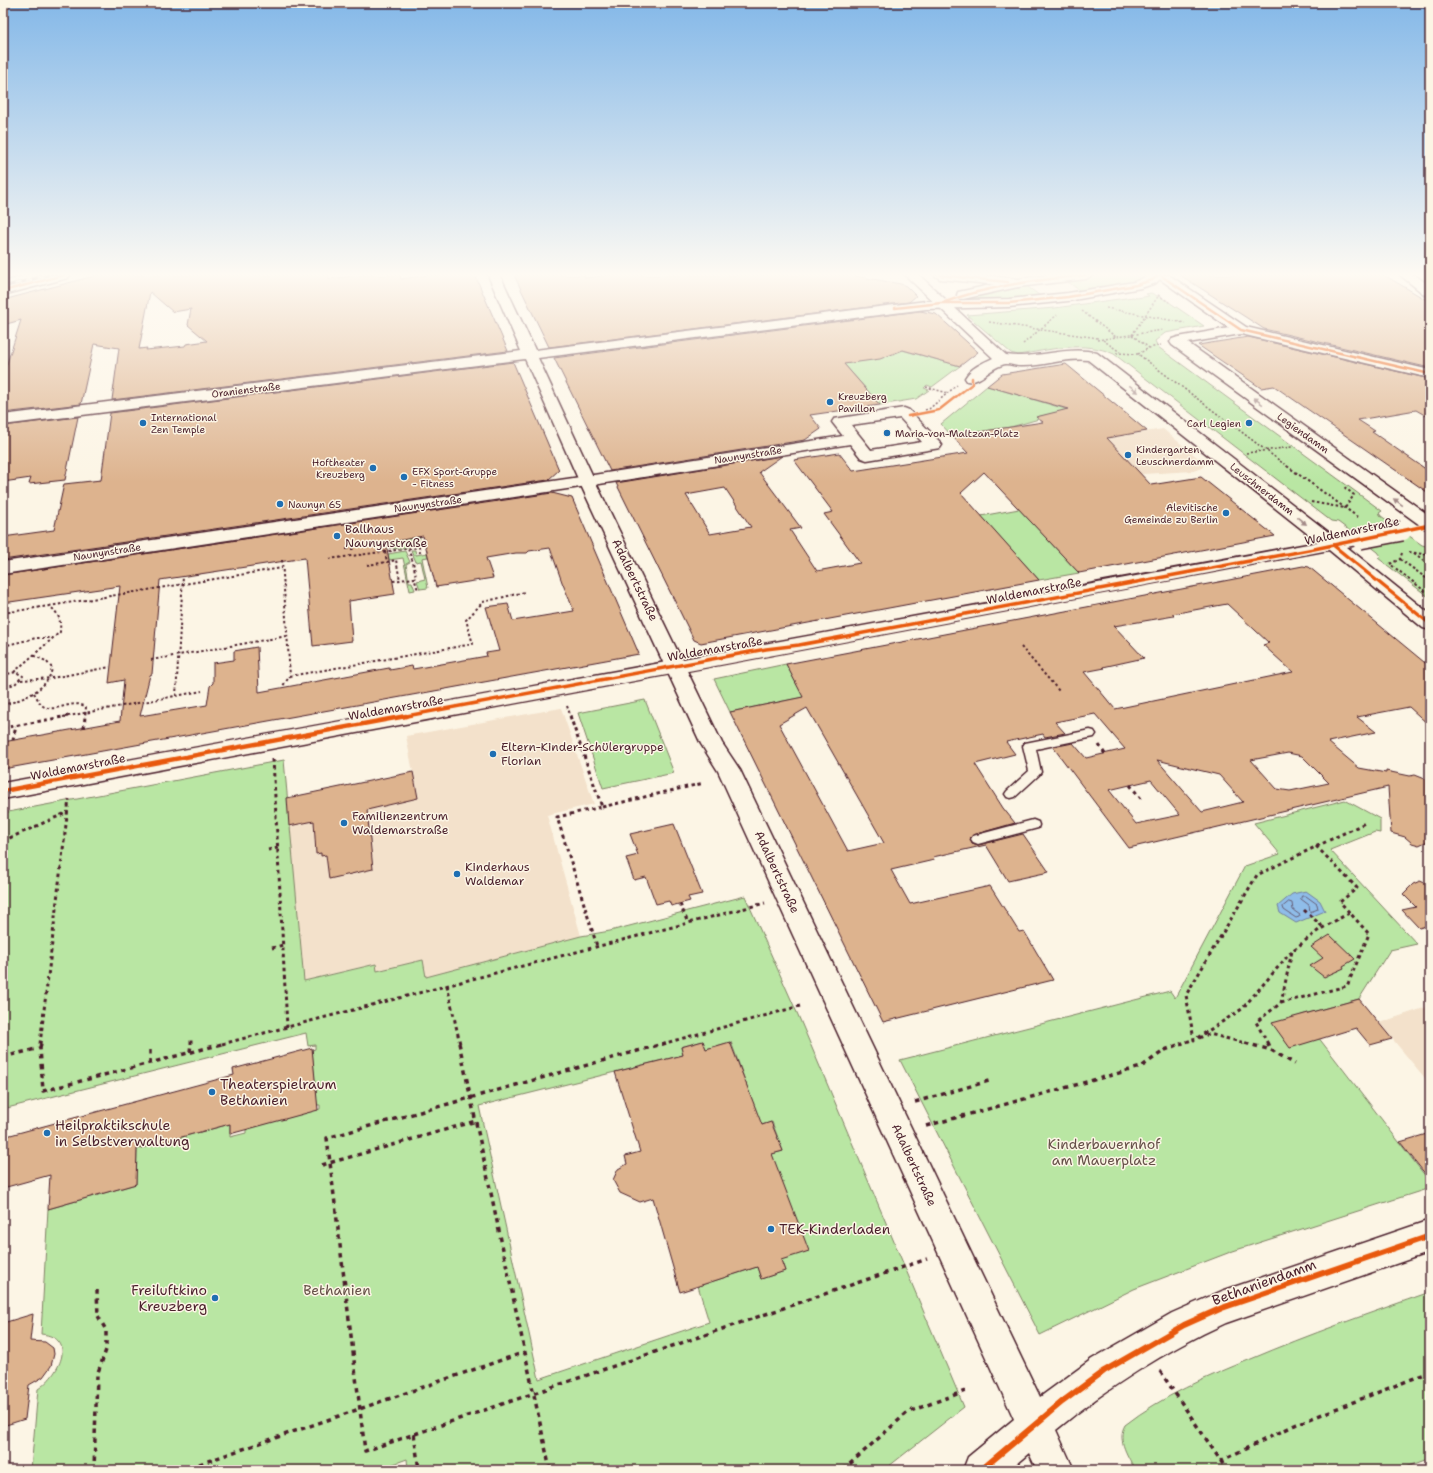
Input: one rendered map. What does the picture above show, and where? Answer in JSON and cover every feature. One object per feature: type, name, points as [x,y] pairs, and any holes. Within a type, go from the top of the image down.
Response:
[{"type":"street","name":"Adalbertstraße","points":[[526,344],[588,481],[712,744],[729,770],[863,1054],[1056,1470]]},
{"type":"street","name":"Oranienstraße","points":[[3,420],[615,344]]},
{"type":"street","points":[[972,378],[985,367],[1002,359],[985,344]]},
{"type":"street","name":"Legiendamm","points":[[1179,344],[1430,525]]},
{"type":"street","points":[[1300,344],[1430,374]]},
{"type":"street","name":"Leuschnerdamm","points":[[1002,359],[1020,362],[1077,354],[1092,356],[1333,545],[1430,624]]},
{"type":"street","points":[[906,415],[934,445],[867,455],[853,439],[840,422],[906,415]]},
{"type":"street","name":"Naunynstraße","points":[[3,568],[588,481],[853,439]]},
{"type":"street","name":"Waldemarstraße","points":[[3,791],[766,649],[806,644],[1333,545],[1430,525]]},
{"type":"street","name":"Bethaniendamm","points":[[981,1470],[1062,1402],[1104,1371],[1184,1325],[1222,1308],[1430,1236]]},
{"type":"lane","points":[[1011,794],[1035,772],[1029,746],[1090,734]]},
{"type":"lane","points":[[978,839],[1033,825]]},
{"type":"path","points":[[1020,347],[1024,344]]},
{"type":"path","points":[[1109,344],[1120,352],[1138,354],[1266,451],[1362,521]]},
{"type":"path","points":[[1143,344],[1149,348]]},
{"type":"path","points":[[1138,354],[1149,348],[1169,344]]},
{"type":"path","points":[[906,415],[929,409],[962,381],[972,378]]},
{"type":"path","points":[[926,387],[948,393]]},
{"type":"path","points":[[906,415],[936,412]]},
{"type":"path","points":[[1253,453],[1292,447]]},
{"type":"path","points":[[1343,486],[1354,495],[1345,508]]},
{"type":"path","points":[[1308,502],[1345,508]]},
{"type":"path","points":[[389,541],[391,552]]},
{"type":"path","points":[[329,559],[391,552],[419,547],[420,553]]},
{"type":"path","points":[[346,549],[355,548],[356,556]]},
{"type":"path","points":[[408,549],[413,562],[416,577],[414,578],[418,590]]},
{"type":"path","points":[[1403,551],[1430,555]]},
{"type":"path","points":[[385,552],[387,562]]},
{"type":"path","points":[[1414,553],[1430,565]]},
{"type":"path","points":[[1430,581],[1400,559],[1390,564],[1430,595]]},
{"type":"path","points":[[282,560],[290,676],[282,687]]},
{"type":"path","points":[[366,565],[396,560],[400,580]]},
{"type":"path","points":[[3,613],[282,568]]},
{"type":"path","points":[[176,696],[183,576]]},
{"type":"path","points":[[393,581],[414,578]]},
{"type":"path","points":[[290,676],[474,644],[466,620],[484,602],[525,592]]},
{"type":"path","points":[[3,675],[14,672],[60,632],[62,622],[58,613],[49,606]]},
{"type":"path","points":[[151,660],[287,636]]},
{"type":"path","points":[[3,646],[36,638],[53,638]]},
{"type":"path","points":[[1021,647],[1059,691]]},
{"type":"path","points":[[3,705],[34,693],[43,686],[52,673],[51,666],[47,661],[32,655]]},
{"type":"path","points":[[3,686],[14,685],[21,680],[49,678],[110,667]]},
{"type":"path","points":[[14,672],[22,674],[23,676],[21,680]]},
{"type":"path","points":[[3,728],[202,691]]},
{"type":"path","points":[[34,693],[42,706],[48,708],[77,703],[83,704],[86,707],[84,728]]},
{"type":"path","points":[[566,703],[602,807]]},
{"type":"path","points":[[13,740],[16,726]]},
{"type":"path","points":[[272,740],[287,1027]]},
{"type":"path","points":[[597,946],[557,817],[704,783]]},
{"type":"path","points":[[1130,785],[1143,801]]},
{"type":"path","points":[[69,796],[40,1048],[43,1091],[789,897]]},
{"type":"path","points":[[3,841],[68,812]]},
{"type":"path","points":[[1194,1040],[1186,995],[1257,875],[1367,822]]},
{"type":"path","points":[[1271,1050],[1256,1022],[1281,1003],[1347,986],[1369,934],[1340,902],[1357,888],[1316,846]]},
{"type":"path","points":[[268,850],[278,848]]},
{"type":"path","points":[[680,904],[688,923]]},
{"type":"path","points":[[1304,910],[1323,927]]},
{"type":"path","points":[[1194,1040],[1242,1009],[1292,951],[1323,927],[1349,913]]},
{"type":"path","points":[[272,948],[282,945]]},
{"type":"path","points":[[1281,1003],[1292,951]]},
{"type":"path","points":[[447,985],[550,1470]]},
{"type":"path","points":[[800,1006],[327,1138],[365,1451],[953,1250]]},
{"type":"path","points":[[926,1126],[1141,1067],[1165,1050],[1209,1034],[1271,1050],[1295,1064]]},
{"type":"path","points":[[190,1052],[191,1040]]},
{"type":"path","points":[[3,1057],[40,1048]]},
{"type":"path","points":[[150,1050],[150,1062]]},
{"type":"path","points":[[915,1102],[992,1080]]},
{"type":"path","points":[[322,1165],[476,1121]]},
{"type":"path","points":[[94,1470],[97,1375],[106,1350],[106,1330],[98,1316],[97,1290]]},
{"type":"path","points":[[1144,1347],[1227,1470]]},
{"type":"path","points":[[182,1470],[525,1352]]},
{"type":"path","points":[[1220,1460],[1257,1441],[1316,1415],[1430,1372]]},
{"type":"path","points":[[843,1470],[908,1412],[968,1390]]},
{"type":"path","points":[[414,1434],[419,1470]]},
{"type":"shaded area","name":"Kindergarten Leuschnerdamm","points":[[1163,429],[1204,463],[1203,468],[1193,471],[1093,477],[1059,446]]},
{"type":"shaded area","name":"Kinderhaus Waldemar","points":[[561,708],[594,804],[547,815],[581,936],[426,977],[423,960],[377,971],[375,964],[303,981],[289,826],[322,819],[321,856],[326,855],[329,879],[373,869],[370,828],[367,828],[364,810],[418,798],[406,736]]},
{"type":"shaded area","points":[[1430,1006],[1430,1084],[1379,1023]]},
{"type":"green space","points":[[1000,344],[1156,344],[1158,347],[1382,511],[1379,513],[1381,516],[1422,545],[1430,547],[1430,598],[1378,558],[1381,556],[1378,552],[1338,522],[1331,521],[1114,354],[1103,350],[1079,347],[1066,347],[1018,355],[1011,353]]},
{"type":"green space","points":[[902,350],[960,366],[932,387],[927,385],[924,388],[929,390],[916,399],[880,405],[844,364]]},
{"type":"green space","points":[[987,386],[1069,410],[1037,417],[1039,419],[1011,427],[952,436],[941,424]]},
{"type":"green space","points":[[1019,509],[1079,573],[1039,580],[981,516]]},
{"type":"green space","points":[[420,537],[419,542],[411,544],[408,547],[393,549],[392,541]]},
{"type":"green space","points":[[411,550],[415,550],[416,555],[427,553],[428,557],[422,558],[428,588],[420,589],[417,581],[425,579],[421,561],[416,562]]},
{"type":"green space","points":[[405,551],[410,562],[406,564],[409,582],[412,582],[415,590],[410,591],[403,558],[389,560],[388,554]]},
{"type":"green space","points":[[786,664],[804,697],[730,712],[714,679]]},
{"type":"green space","points":[[645,700],[674,773],[603,788],[578,713]]},
{"type":"green space","name":"Bethanien","points":[[284,760],[304,981],[376,964],[377,971],[423,960],[426,977],[581,936],[610,931],[745,896],[798,1015],[964,1407],[884,1470],[408,1470],[407,1459],[377,1470],[358,1470],[357,1468],[352,1470],[31,1470],[38,1389],[58,1367],[62,1350],[59,1342],[53,1337],[41,1334],[48,1209],[136,1184],[137,1149],[230,1124],[230,1137],[246,1133],[246,1129],[320,1109],[320,1105],[317,1105],[312,1050],[315,1049],[315,1045],[308,1046],[306,1033],[3,1109],[3,813]],"holes":[[[703,1041],[706,1049],[731,1042],[761,1125],[772,1122],[783,1151],[772,1154],[781,1260],[785,1271],[761,1279],[757,1267],[698,1286],[709,1322],[539,1379],[479,1106],[683,1055],[681,1047]]]},
{"type":"green space","name":"Kinderbauernhof am Mauerplatz","points":[[1345,800],[1380,819],[1380,833],[1375,832],[1330,850],[1417,944],[1390,950],[1359,999],[1301,1015],[1430,1182],[1430,1188],[1233,1251],[1134,1289],[1040,1335],[900,1060],[1170,991],[1175,998],[1245,866],[1280,854],[1254,823]]},
{"type":"green space","points":[[1430,1292],[1430,1458],[1399,1470],[1135,1470],[1124,1448],[1122,1437],[1123,1431],[1125,1425],[1154,1405],[1202,1380],[1273,1350]]},
{"type":"water","points":[[1306,891],[1320,901],[1325,911],[1296,923],[1280,913],[1278,906],[1292,894]]},
{"type":"building","points":[[13,344],[140,344],[139,349],[147,348],[146,350],[185,346],[188,344],[505,344],[508,351],[112,400],[119,348],[94,344],[81,404],[3,413],[3,376]]},
{"type":"building","points":[[547,344],[575,344],[549,347]]},
{"type":"building","points":[[665,344],[969,344],[978,352],[960,366],[903,350],[880,359],[844,364],[880,405],[810,415],[821,429],[805,440],[610,471],[554,358]]},
{"type":"building","points":[[1277,344],[1430,379],[1430,418],[1416,410],[1358,420],[1375,431],[1372,432],[1430,472],[1430,494],[1274,386],[1261,388],[1198,345]]},
{"type":"building","points":[[1327,344],[1430,344],[1430,368]]},
{"type":"building","points":[[513,362],[559,470],[548,480],[3,560],[3,537],[54,530],[64,484],[101,480],[110,413]]},
{"type":"building","points":[[1066,364],[1147,431],[1107,438],[1151,485],[1201,477],[1275,536],[1079,573],[984,472],[961,493],[1039,580],[701,643],[694,640],[616,483],[782,456],[759,472],[801,528],[790,530],[817,571],[860,563],[824,514],[833,512],[794,460],[839,453],[853,471],[968,453],[952,436],[1043,422],[1036,417],[1068,409],[987,386],[1002,374]],"holes":[[[725,488],[751,527],[710,534],[686,495]]]},
{"type":"building","points":[[78,417],[65,480],[29,484],[31,478],[3,482],[3,426]]},
{"type":"building","points":[[552,493],[572,498],[639,654],[3,769],[3,742],[120,721],[124,680],[109,683],[120,586],[3,603],[3,575]],"holes":[[[423,536],[436,587],[493,578],[486,558],[516,553],[527,553],[529,551],[550,548],[574,611],[513,621],[508,604],[486,607],[499,651],[486,653],[487,656],[413,669],[412,666],[390,670],[389,668],[259,692],[257,647],[234,651],[234,660],[213,663],[213,683],[210,686],[207,705],[140,716],[150,675],[152,674],[160,580],[305,558],[313,646],[352,641],[349,601],[395,594],[386,543]]]},
{"type":"building","points":[[1303,566],[1309,567],[1430,667],[1430,726],[1409,707],[1357,717],[1376,732],[1328,742],[1359,768],[1386,773],[1386,771],[1410,776],[1415,775],[1430,781],[1430,840],[1419,845],[1412,843],[1405,837],[1391,833],[1388,787],[1129,848],[1053,747],[1073,743],[1086,758],[1125,749],[1095,714],[1055,722],[1065,733],[1045,737],[1043,734],[1006,742],[1015,754],[975,764],[1003,808],[1015,823],[973,835],[970,838],[972,843],[978,845],[1023,834],[1049,872],[1008,881],[986,845],[933,857],[934,860],[891,870],[910,904],[990,886],[1019,932],[1024,931],[1053,980],[883,1022],[730,712],[803,697],[786,664]],"holes":[[[1227,604],[1269,643],[1263,645],[1293,672],[1115,709],[1084,672],[1144,658],[1114,626],[1174,616],[1172,614]],[[807,708],[884,843],[848,851],[779,724]],[[1288,753],[1302,756],[1329,783],[1290,791],[1277,789],[1251,760]],[[1157,760],[1219,775],[1243,802],[1202,812]],[[1151,780],[1180,815],[1136,824],[1109,790]]]},
{"type":"building","name":"Familienzentrum Waldemarstraße","points":[[413,772],[418,798],[367,810],[373,869],[329,879],[326,855],[321,856],[321,853],[316,854],[314,821],[289,826],[287,798]]},
{"type":"building","points":[[674,824],[702,894],[688,897],[690,901],[671,906],[669,901],[656,904],[646,877],[634,880],[626,858],[638,855],[630,834]]},
{"type":"building","points":[[1420,881],[1430,885],[1430,925],[1419,928],[1402,910],[1416,907],[1403,894],[1413,884]]},
{"type":"building","points":[[1330,935],[1355,959],[1343,966],[1344,968],[1324,977],[1310,966],[1323,958],[1311,947]]},
{"type":"building","points":[[1359,999],[1392,1039],[1370,1045],[1356,1028],[1290,1048],[1272,1023]]},
{"type":"building","points":[[703,1041],[706,1049],[730,1042],[762,1125],[771,1122],[783,1151],[772,1154],[809,1251],[781,1260],[785,1271],[761,1279],[757,1267],[680,1292],[653,1198],[640,1202],[620,1193],[613,1180],[618,1169],[627,1164],[625,1156],[640,1152],[615,1072],[683,1055],[681,1047]]},
{"type":"building","points":[[312,1048],[318,1110],[230,1134],[230,1124],[137,1149],[136,1184],[48,1209],[50,1175],[3,1188],[3,1137],[234,1075],[233,1069]]},
{"type":"building","points":[[1430,1133],[1430,1180],[1400,1142]]},
{"type":"building","points":[[33,1314],[30,1341],[45,1342],[53,1348],[54,1354],[51,1366],[43,1377],[29,1385],[25,1419],[3,1426],[3,1323]]},
{"type":"cycle path","points":[[1300,344],[1430,374]]},
{"type":"cycle path","points":[[908,416],[939,410],[972,384],[972,378]]},
{"type":"cycle path","points":[[3,791],[766,649],[799,645],[1314,549],[1430,525]]},
{"type":"cycle path","points":[[1333,545],[1430,624]]},
{"type":"cycle path","points":[[981,1470],[1062,1402],[1104,1371],[1184,1325],[1222,1308],[1430,1236]]},
{"type":"place","name":"Kreuzberg Pavillon","points":[[830,402]]},
{"type":"place","name":"International Zen Temple","points":[[143,423]]},
{"type":"place","name":"Carl Legien","points":[[1249,423]]},
{"type":"place","name":"Maria-von-Maltzan-Platz","points":[[887,433]]},
{"type":"place","name":"Kindergarten Leuschnerdamm","points":[[1128,455]]},
{"type":"place","name":"Hoftheater Kreuzberg","points":[[373,468]]},
{"type":"place","name":"EFX Sport-Gruppe - Fitness","points":[[404,477]]},
{"type":"place","name":"Naunyn 65","points":[[280,504]]},
{"type":"place","name":"Alevitische Gemeinde zu Berlin","points":[[1226,513]]},
{"type":"place","name":"Ballhaus Naunynstraße","points":[[337,536]]},
{"type":"place","name":"Eltern-Kinder-Schülergruppe Florian","points":[[493,754]]},
{"type":"place","name":"Familienzentrum Waldemarstraße","points":[[344,823]]},
{"type":"place","name":"Kinderhaus Waldemar","points":[[457,874]]},
{"type":"place","name":"Theaterspielraum Bethanien","points":[[212,1092]]},
{"type":"place","name":"Heilpraktikschule in Selbstverwaltung","points":[[47,1133]]},
{"type":"place","name":"TEK-Kinderladen","points":[[771,1229]]},
{"type":"place","name":"Freiluftkino Kreuzberg","points":[[215,1298]]}]
